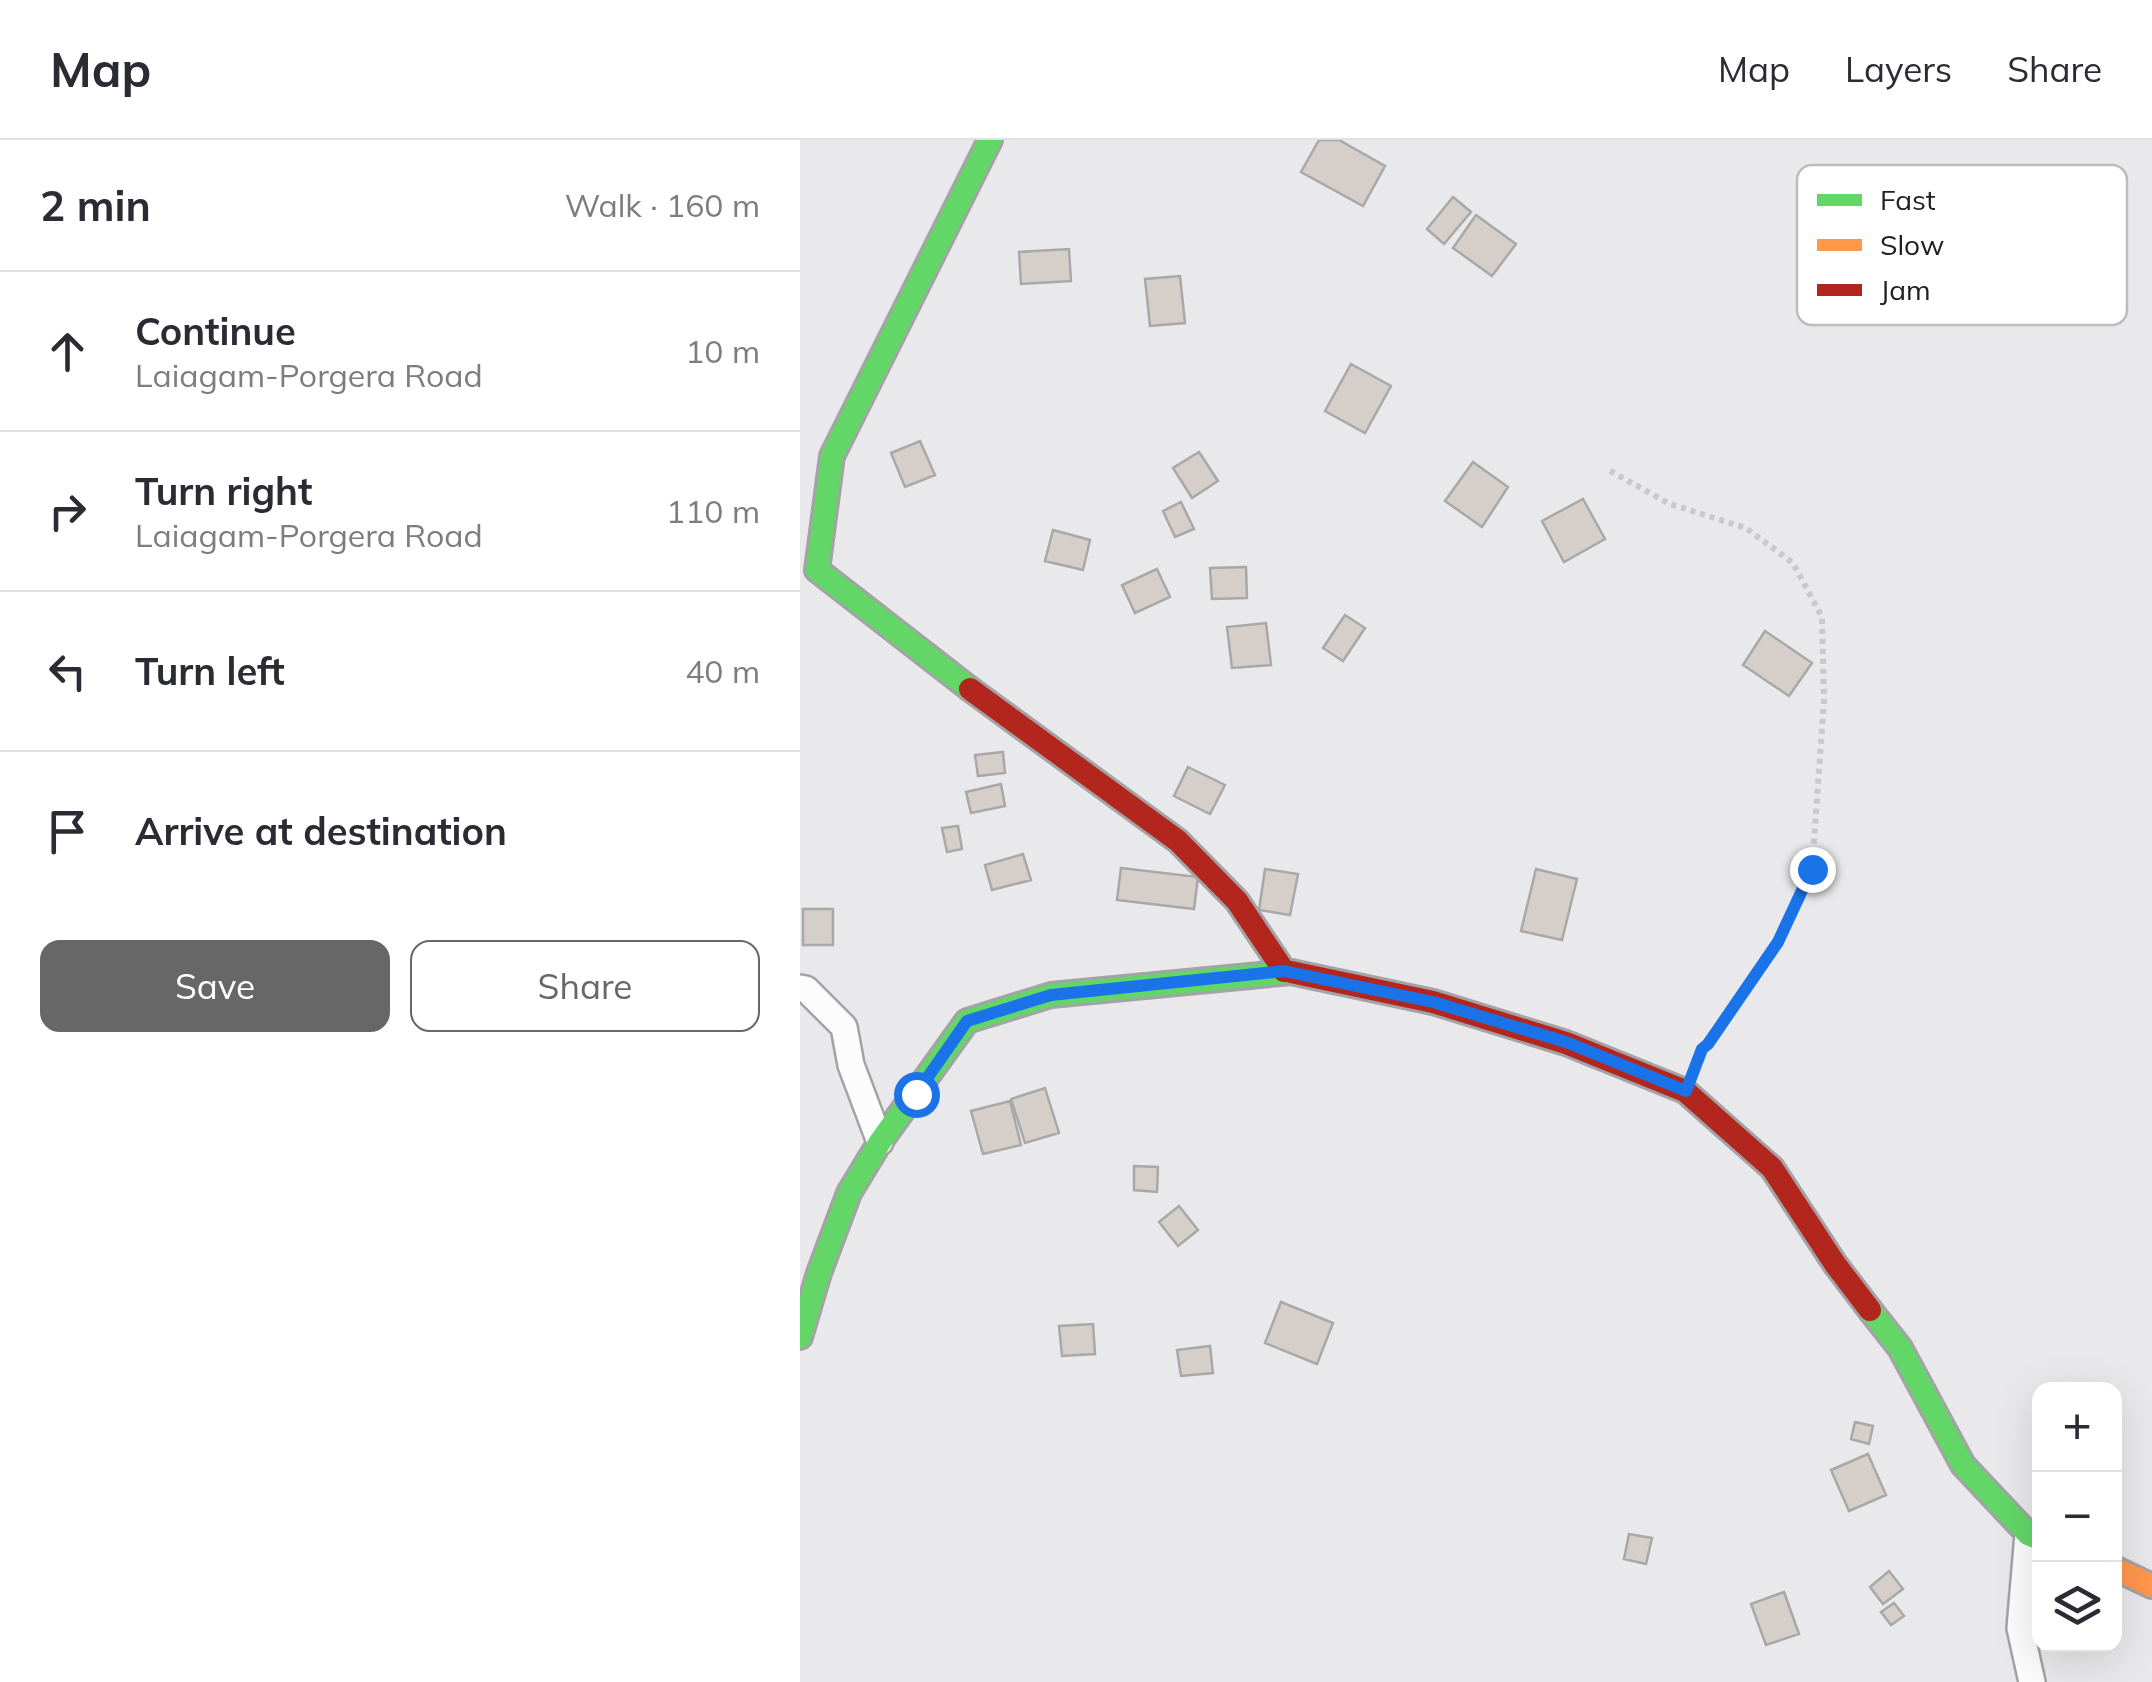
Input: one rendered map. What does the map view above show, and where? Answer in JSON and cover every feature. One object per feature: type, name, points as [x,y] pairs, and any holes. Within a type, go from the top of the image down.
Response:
[{"type":"main road","points":[[990,140],[832,456],[817,570],[916,650],[1178,841],[1237,902],[1284,971]]},
{"type":"main road","points":[[800,1336],[818,1273],[849,1193],[880,1142],[967,1021],[1051,995],[1284,971],[1433,1002],[1566,1042],[1686,1091],[1772,1168],[1836,1264],[1900,1348],[1963,1465],[2032,1535]]},
{"type":"main road","points":[[2122,1572],[2152,1586]]},
{"type":"lane","points":[[800,988],[806,989],[844,1027],[851,1065],[880,1142]]},
{"type":"lane","points":[[2032,1550],[2020,1628],[2032,1682]]},
{"type":"path","points":[[1610,471],[1670,504],[1746,528],[1793,563],[1822,617],[1824,700],[1812,869],[1778,942],[1702,1049],[1686,1091]]},
{"type":"building","points":[[1319,140],[1339,140],[1385,166],[1363,206],[1301,172]]},
{"type":"building","points":[[1453,197],[1471,212],[1444,244],[1427,229]]},
{"type":"building","points":[[1476,215],[1516,244],[1492,276],[1453,248]]},
{"type":"building","points":[[1069,249],[1071,281],[1021,284],[1019,252]]},
{"type":"building","points":[[1180,276],[1185,323],[1150,326],[1145,279]]},
{"type":"building","points":[[1351,364],[1391,386],[1365,433],[1325,411]]},
{"type":"building","points":[[920,441],[935,475],[905,487],[891,453]]},
{"type":"building","points":[[1199,452],[1218,481],[1192,498],[1173,468]]},
{"type":"building","points":[[1473,462],[1508,487],[1482,527],[1445,501]]},
{"type":"building","points":[[1583,499],[1605,539],[1564,562],[1542,521]]},
{"type":"building","points":[[1181,502],[1194,529],[1175,537],[1163,511]]},
{"type":"building","points":[[1053,530],[1090,540],[1083,570],[1045,561]]},
{"type":"building","points":[[1246,567],[1247,598],[1212,599],[1210,568]]},
{"type":"building","points":[[1157,569],[1170,597],[1135,613],[1122,585]]},
{"type":"building","points":[[1345,615],[1365,628],[1343,661],[1323,648]]},
{"type":"building","points":[[1266,623],[1271,665],[1232,668],[1227,627]]},
{"type":"building","points":[[1765,631],[1812,663],[1789,696],[1743,665]]},
{"type":"building","points":[[1003,752],[1005,773],[978,776],[975,755]]},
{"type":"building","points":[[1188,767],[1225,785],[1210,814],[1174,796]]},
{"type":"building","points":[[1001,784],[1005,806],[971,813],[966,792]]},
{"type":"building","points":[[958,826],[962,849],[947,852],[942,828]]},
{"type":"building","points":[[1023,854],[1031,880],[992,890],[985,865]]},
{"type":"building","points":[[1121,868],[1198,877],[1194,909],[1117,900]]},
{"type":"building","points":[[1265,869],[1298,874],[1290,915],[1259,910]]},
{"type":"building","points":[[1536,869],[1577,879],[1562,940],[1521,931]]},
{"type":"building","points":[[803,909],[833,909],[833,945],[803,945]]},
{"type":"building","points":[[1045,1088],[1059,1133],[1025,1143],[1011,1099]]},
{"type":"building","points":[[1010,1101],[1021,1145],[983,1154],[971,1111]]},
{"type":"building","points":[[1134,1166],[1158,1167],[1157,1192],[1134,1190]]},
{"type":"building","points":[[1179,1206],[1198,1230],[1178,1246],[1159,1222]]},
{"type":"building","points":[[1281,1302],[1333,1323],[1317,1364],[1265,1343]]},
{"type":"building","points":[[1093,1324],[1095,1354],[1062,1356],[1059,1326]]},
{"type":"building","points":[[1210,1346],[1213,1373],[1181,1376],[1177,1350]]},
{"type":"building","points":[[1855,1422],[1873,1426],[1869,1444],[1851,1439]]},
{"type":"building","points":[[1868,1454],[1886,1495],[1849,1511],[1831,1470]]},
{"type":"building","points":[[1629,1534],[1652,1538],[1646,1564],[1624,1559]]},
{"type":"building","points":[[1889,1571],[1903,1589],[1883,1604],[1870,1587]]},
{"type":"building","points":[[1784,1592],[1799,1634],[1766,1645],[1751,1604]]},
{"type":"building","points":[[1894,1603],[1904,1616],[1891,1625],[1881,1612]]},
{"type":"traffic: fast","points":[[970,689],[817,570],[832,456],[990,140]]},
{"type":"traffic: fast","points":[[800,1337],[849,1193],[880,1142],[967,1021],[1051,995],[1291,972]]},
{"type":"traffic: fast","points":[[1870,1310],[1900,1348],[1963,1465],[2032,1536]]},
{"type":"traffic: slow","points":[[2122,1572],[2152,1586]]},
{"type":"traffic: jam","points":[[970,689],[1178,841],[1237,901],[1284,971]]},
{"type":"traffic: jam","points":[[1291,972],[1433,1002],[1566,1043],[1685,1091],[1772,1168],[1870,1310]]},
{"type":"route","points":[[916,1094],[967,1021],[1051,995],[1284,971],[1433,1002],[1566,1042],[1686,1091],[1702,1049],[1778,942],[1812,869]]}]
